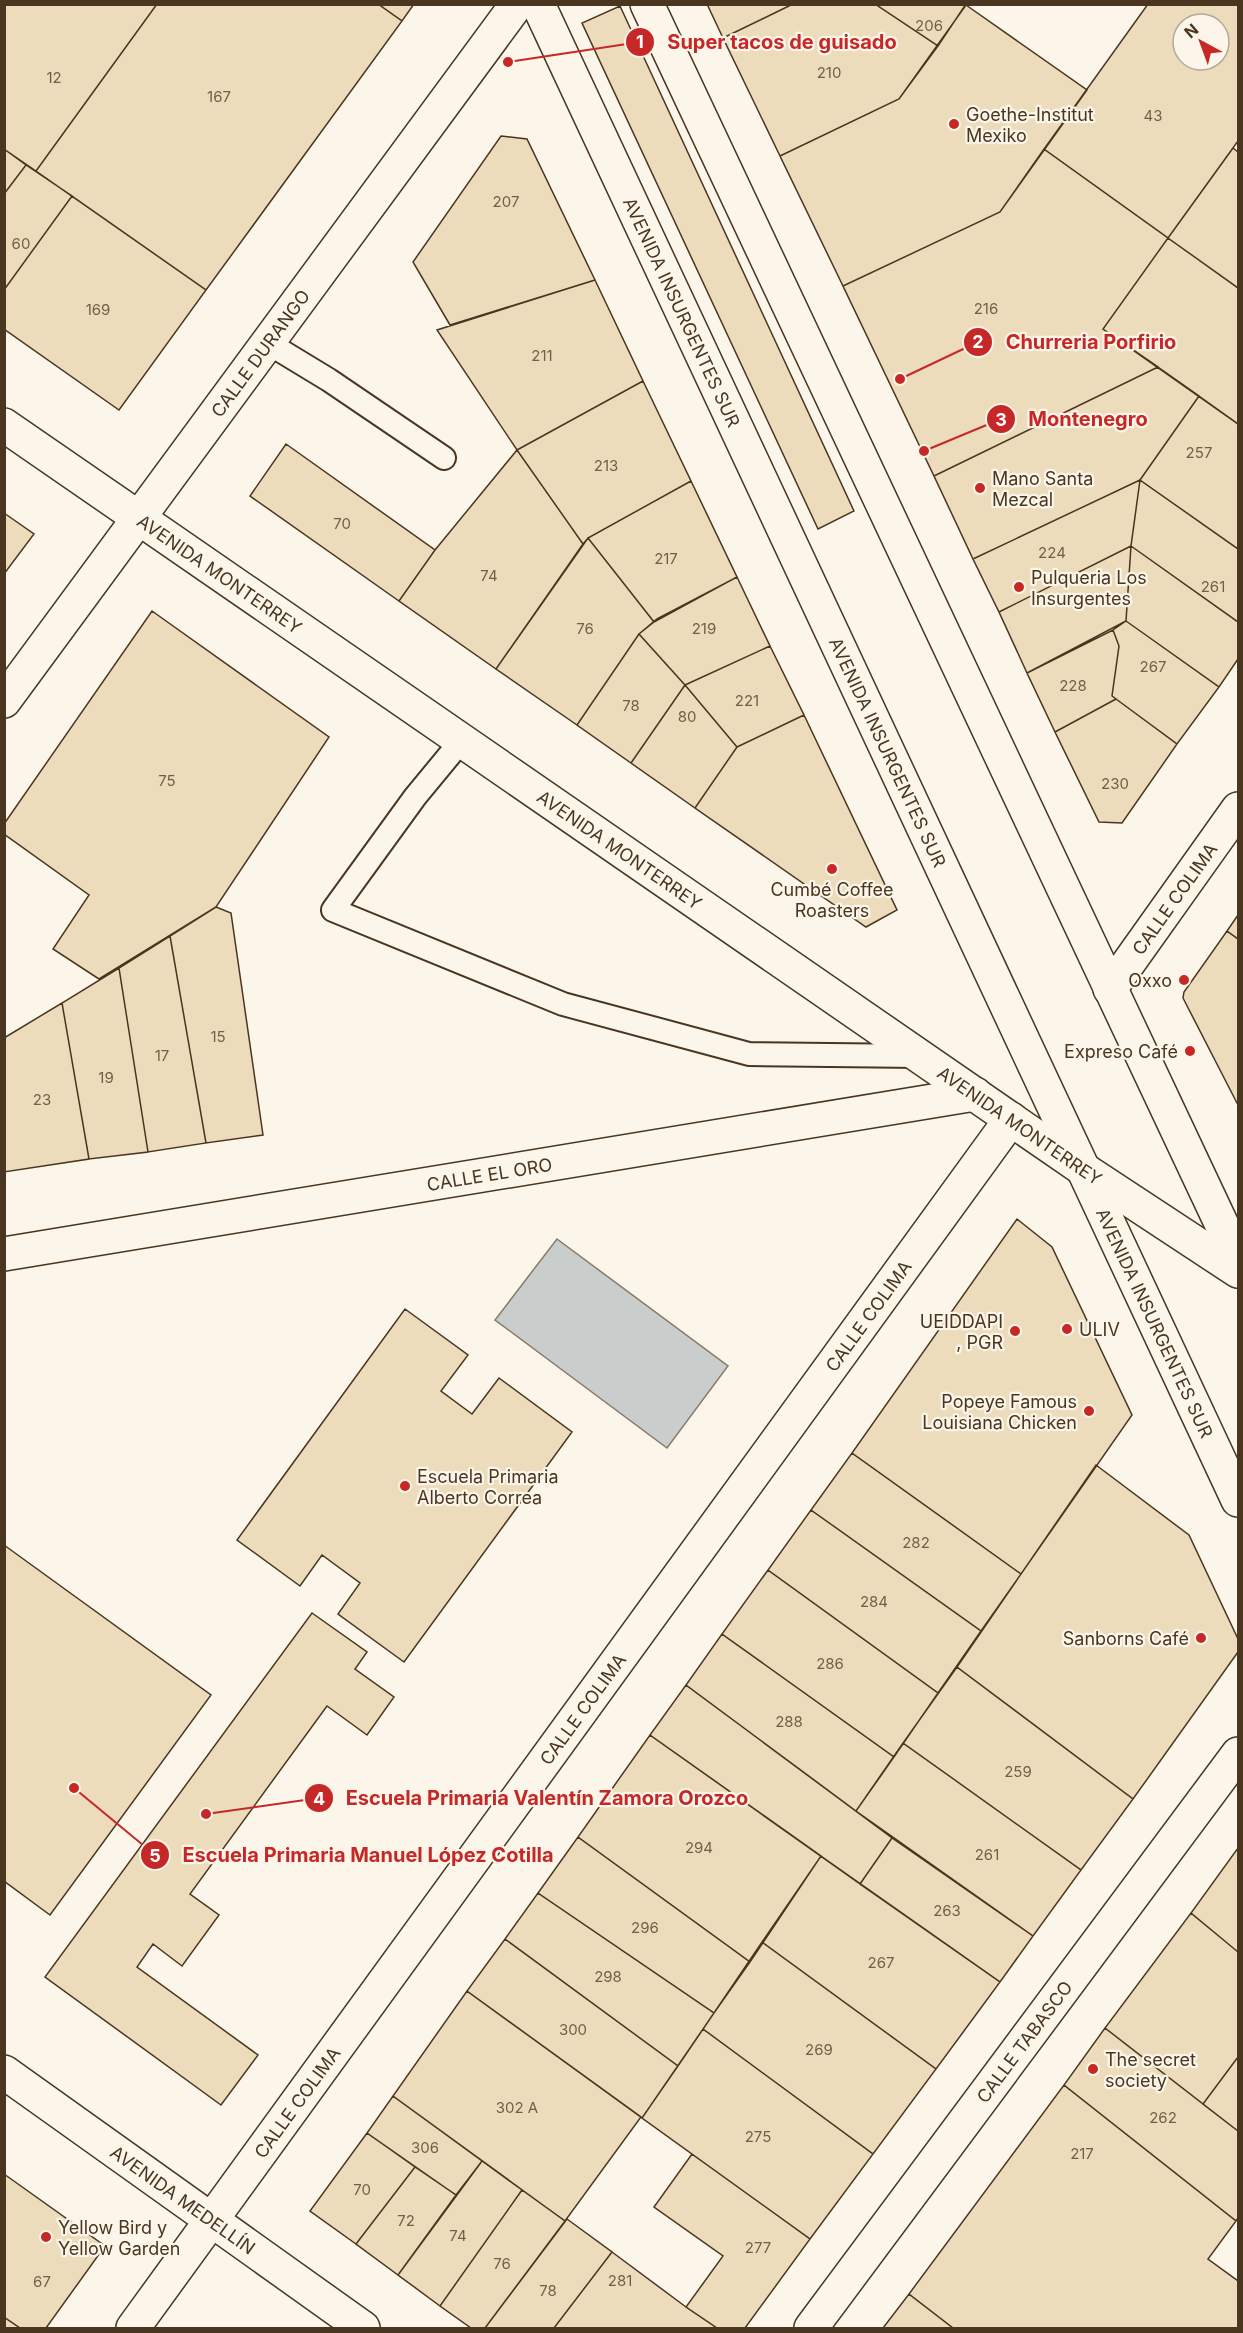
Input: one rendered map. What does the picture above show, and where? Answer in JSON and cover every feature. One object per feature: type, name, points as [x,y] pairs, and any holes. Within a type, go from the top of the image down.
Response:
[{"type":"street","name":"CALLE DURANGO","points":[[4,701],[517,4]]},
{"type":"street","name":"AVENIDA INSURGENTES SUR","points":[[537,4],[1239,1500]]},
{"type":"street","points":[[647,4],[1239,1260]]},
{"type":"street","name":"AVENIDA MONTERREY","points":[[4,425],[1083,1169],[1239,1271]]},
{"type":"street","name":"CALLE COLIMA","points":[[1110,989],[1239,809]]},
{"type":"street","name":"CALLE EL ORO","points":[[4,1254],[975,1094]]},
{"type":"street","name":"CALLE COLIMA","points":[[133,2328],[1011,1119]]},
{"type":"street","name":"CALLE TABASCO","points":[[812,2328],[1239,1754]]},
{"type":"street","name":"AVENIDA MEDELLÍN","points":[[4,2072],[363,2328]]},
{"type":"lane","points":[[268,343],[329,380],[444,458]]},
{"type":"lane","points":[[462,740],[415,798],[333,910],[563,1004],[748,1054],[920,1056]]},
{"type":"shaded area","points":[[557,1239],[728,1366],[667,1448],[495,1320]]},
{"type":"building","points":[[4,4],[157,4],[36,171],[4,149]]},
{"type":"building","points":[[157,4],[378,4],[402,21],[206,290],[36,171]]},
{"type":"building","points":[[378,4],[414,4],[402,21]]},
{"type":"building","points":[[707,4],[793,4],[723,38]]},
{"type":"building","points":[[793,4],[875,4],[938,46],[899,99],[780,156],[723,38]]},
{"type":"building","points":[[875,4],[966,4],[938,46]]},
{"type":"building","points":[[1148,4],[1238,4],[1238,141],[1168,238],[1044,149]]},
{"type":"building","name":"Goethe-Institut Mexiko","points":[[966,5],[1087,90],[1000,212],[843,286],[780,156],[899,99]]},
{"type":"building","points":[[620,6],[854,511],[818,529],[582,23]]},
{"type":"building","points":[[501,136],[527,139],[595,280],[450,325],[413,262]]},
{"type":"building","points":[[1233,148],[1238,152],[1238,288],[1168,238]]},
{"type":"building","points":[[4,149],[26,165],[4,194]]},
{"type":"building","points":[[1044,149],[1168,238],[1103,329],[1158,367],[934,476],[843,286],[1000,212]]},
{"type":"building","points":[[26,165],[72,196],[4,290],[4,194]]},
{"type":"building","points":[[72,196],[206,290],[119,410],[4,329],[4,290]]},
{"type":"building","points":[[1168,238],[1238,288],[1238,424],[1103,329]]},
{"type":"building","points":[[595,280],[643,381],[517,450],[437,330]]},
{"type":"building","points":[[1158,367],[1199,396],[1140,480],[973,559],[934,476]]},
{"type":"building","points":[[643,381],[691,481],[588,538],[583,544],[517,450]]},
{"type":"building","points":[[1199,396],[1238,424],[1238,549],[1140,480]]},
{"type":"building","points":[[286,444],[435,550],[399,601],[250,496]]},
{"type":"building","points":[[517,450],[583,544],[496,669],[399,601],[435,550]]},
{"type":"building","points":[[1140,480],[1238,549],[1238,622],[1131,546]]},
{"type":"building","points":[[1140,480],[1131,546],[999,612],[973,559]]},
{"type":"building","points":[[691,481],[737,577],[654,622],[588,538]]},
{"type":"building","points":[[4,513],[34,534],[4,574]]},
{"type":"building","points":[[588,538],[654,622],[639,634],[577,725],[496,669]]},
{"type":"building","points":[[1131,546],[1126,621],[1027,673],[999,612]]},
{"type":"building","points":[[1131,546],[1238,622],[1238,659],[1219,687],[1126,621]]},
{"type":"building","points":[[737,577],[770,646],[685,685],[639,634],[657,619]]},
{"type":"building","points":[[152,611],[329,737],[216,907],[99,979],[53,949],[89,895],[4,834],[4,824]]},
{"type":"building","points":[[1126,621],[1219,687],[1177,744],[1112,696],[1119,646],[1113,630]]},
{"type":"building","points":[[1113,630],[1119,646],[1112,696],[1116,699],[1055,732],[1027,673]]},
{"type":"building","points":[[639,634],[685,685],[631,763],[577,725]]},
{"type":"building","points":[[770,646],[804,715],[737,747],[685,685]]},
{"type":"building","points":[[685,685],[737,747],[695,808],[631,763]]},
{"type":"building","points":[[1116,699],[1177,744],[1122,823],[1099,822],[1055,732]]},
{"type":"building","points":[[804,715],[897,910],[866,927],[695,808],[737,747]]},
{"type":"building","points":[[216,907],[231,913],[263,1135],[206,1143],[170,936]]},
{"type":"building","points":[[1238,915],[1238,939],[1227,931]]},
{"type":"building","points":[[1227,931],[1238,939],[1238,1105],[1183,998],[1184,992]]},
{"type":"building","points":[[170,936],[206,1143],[148,1152],[119,968]]},
{"type":"building","points":[[119,968],[148,1152],[89,1159],[62,1003]]},
{"type":"building","points":[[62,1003],[89,1159],[4,1172],[4,1038]]},
{"type":"building","name":"UEIDDAPI , PGR","points":[[1017,1219],[1052,1247],[1132,1415],[1021,1574],[852,1453]]},
{"type":"building","name":"Escuela Primaria Alberto Correa","points":[[405,1309],[468,1355],[441,1391],[472,1414],[499,1378],[572,1432],[404,1662],[338,1614],[360,1583],[322,1555],[300,1586],[237,1540]]},
{"type":"building","points":[[852,1453],[1021,1574],[981,1631],[811,1510]]},
{"type":"building","points":[[1096,1465],[1189,1535],[1238,1639],[1238,1652],[1133,1799],[957,1667]]},
{"type":"building","points":[[811,1510],[981,1631],[938,1693],[768,1570]]},
{"type":"building","points":[[4,1545],[211,1695],[50,1915],[4,1881]]},
{"type":"building","points":[[768,1570],[938,1693],[894,1757],[722,1634]]},
{"type":"building","points":[[312,1613],[367,1652],[355,1669],[394,1697],[367,1735],[327,1706],[190,1894],[219,1915],[182,1966],[153,1944],[137,1967],[258,2055],[221,2105],[45,1977]]},
{"type":"building","points":[[722,1634],[894,1757],[856,1811],[686,1685]]},
{"type":"building","points":[[957,1667],[1133,1799],[1081,1870],[903,1743]]},
{"type":"building","points":[[686,1685],[892,1838],[860,1884],[650,1735]]},
{"type":"building","points":[[650,1735],[821,1856],[750,1962],[578,1837]]},
{"type":"building","points":[[903,1743],[1081,1870],[1033,1936],[856,1811]]},
{"type":"building","points":[[578,1837],[750,1962],[714,2013],[538,1893]]},
{"type":"building","points":[[892,1838],[1033,1936],[1000,1982],[860,1884]]},
{"type":"building","points":[[1238,1848],[1238,1952],[1191,1913]]},
{"type":"building","points":[[821,1856],[1000,1982],[936,2069],[762,1942]]},
{"type":"building","points":[[538,1893],[714,2013],[678,2066],[505,1939]]},
{"type":"building","points":[[1191,1913],[1238,1952],[1238,2057],[1203,2104],[1105,2028]]},
{"type":"building","points":[[505,1939],[678,2066],[642,2118],[467,1991]]},
{"type":"building","points":[[762,1942],[936,2069],[873,2154],[703,2029]]},
{"type":"building","points":[[467,1991],[641,2117],[565,2221],[393,2096]]},
{"type":"building","points":[[1105,2028],[1238,2131],[1238,2218],[1236,2221],[1064,2085]]},
{"type":"building","points":[[703,2029],[873,2154],[810,2239],[642,2118]]},
{"type":"building","points":[[1238,2057],[1238,2131],[1203,2104]]},
{"type":"building","points":[[1064,2085],[1236,2221],[1208,2259],[1238,2281],[1238,2328],[953,2328],[909,2294]]},
{"type":"building","points":[[393,2096],[482,2161],[456,2195],[367,2133]]},
{"type":"building","points":[[367,2133],[415,2167],[356,2244],[310,2211]]},
{"type":"building","points":[[692,2154],[810,2239],[745,2328],[717,2328],[686,2307],[723,2256],[654,2207]]},
{"type":"building","points":[[482,2161],[522,2190],[440,2306],[398,2275]]},
{"type":"building","points":[[415,2167],[456,2195],[398,2275],[356,2244]]},
{"type":"building","points":[[4,2174],[105,2246],[46,2328],[20,2328],[4,2317]]},
{"type":"building","points":[[522,2190],[565,2221],[485,2328],[471,2328],[440,2306]]},
{"type":"building","points":[[567,2219],[612,2252],[554,2328],[485,2328]]},
{"type":"building","points":[[612,2252],[686,2307],[717,2328],[554,2328]]},
{"type":"building","points":[[909,2294],[953,2328],[883,2328]]},
{"type":"building","points":[[4,2317],[20,2328],[4,2328]]},
{"type":"place","name":"Super tacos de guisado","points":[[508,62]]},
{"type":"place","name":"Goethe-Institut Mexiko","points":[[954,124]]},
{"type":"place","name":"Churreria Porfirio","points":[[900,379]]},
{"type":"place","name":"Montenegro","points":[[924,451]]},
{"type":"place","name":"Mano Santa Mezcal","points":[[980,488]]},
{"type":"place","name":"Pulqueria Los Insurgentes","points":[[1019,587]]},
{"type":"place","name":"Cumbé Coffee Roasters","points":[[832,869]]},
{"type":"place","name":"Oxxo","points":[[1184,980]]},
{"type":"place","name":"Expreso Café","points":[[1190,1051]]},
{"type":"place","name":"ULIV","points":[[1067,1329]]},
{"type":"place","name":"UEIDDAPI , PGR","points":[[1015,1331]]},
{"type":"place","name":"Popeye Famous Louisiana Chicken","points":[[1089,1411]]},
{"type":"place","name":"Escuela Primaria Alberto Correa","points":[[405,1486]]},
{"type":"place","name":"Sanborns Café","points":[[1201,1638]]},
{"type":"place","name":"Escuela Primaria Manuel López Cotilla","points":[[74,1788]]},
{"type":"place","name":"Escuela Primaria Valentín Zamora Orozco","points":[[206,1814]]},
{"type":"place","name":"The secret society","points":[[1093,2069]]},
{"type":"place","name":"Yellow Bird y Yellow Garden","points":[[46,2237]]}]
